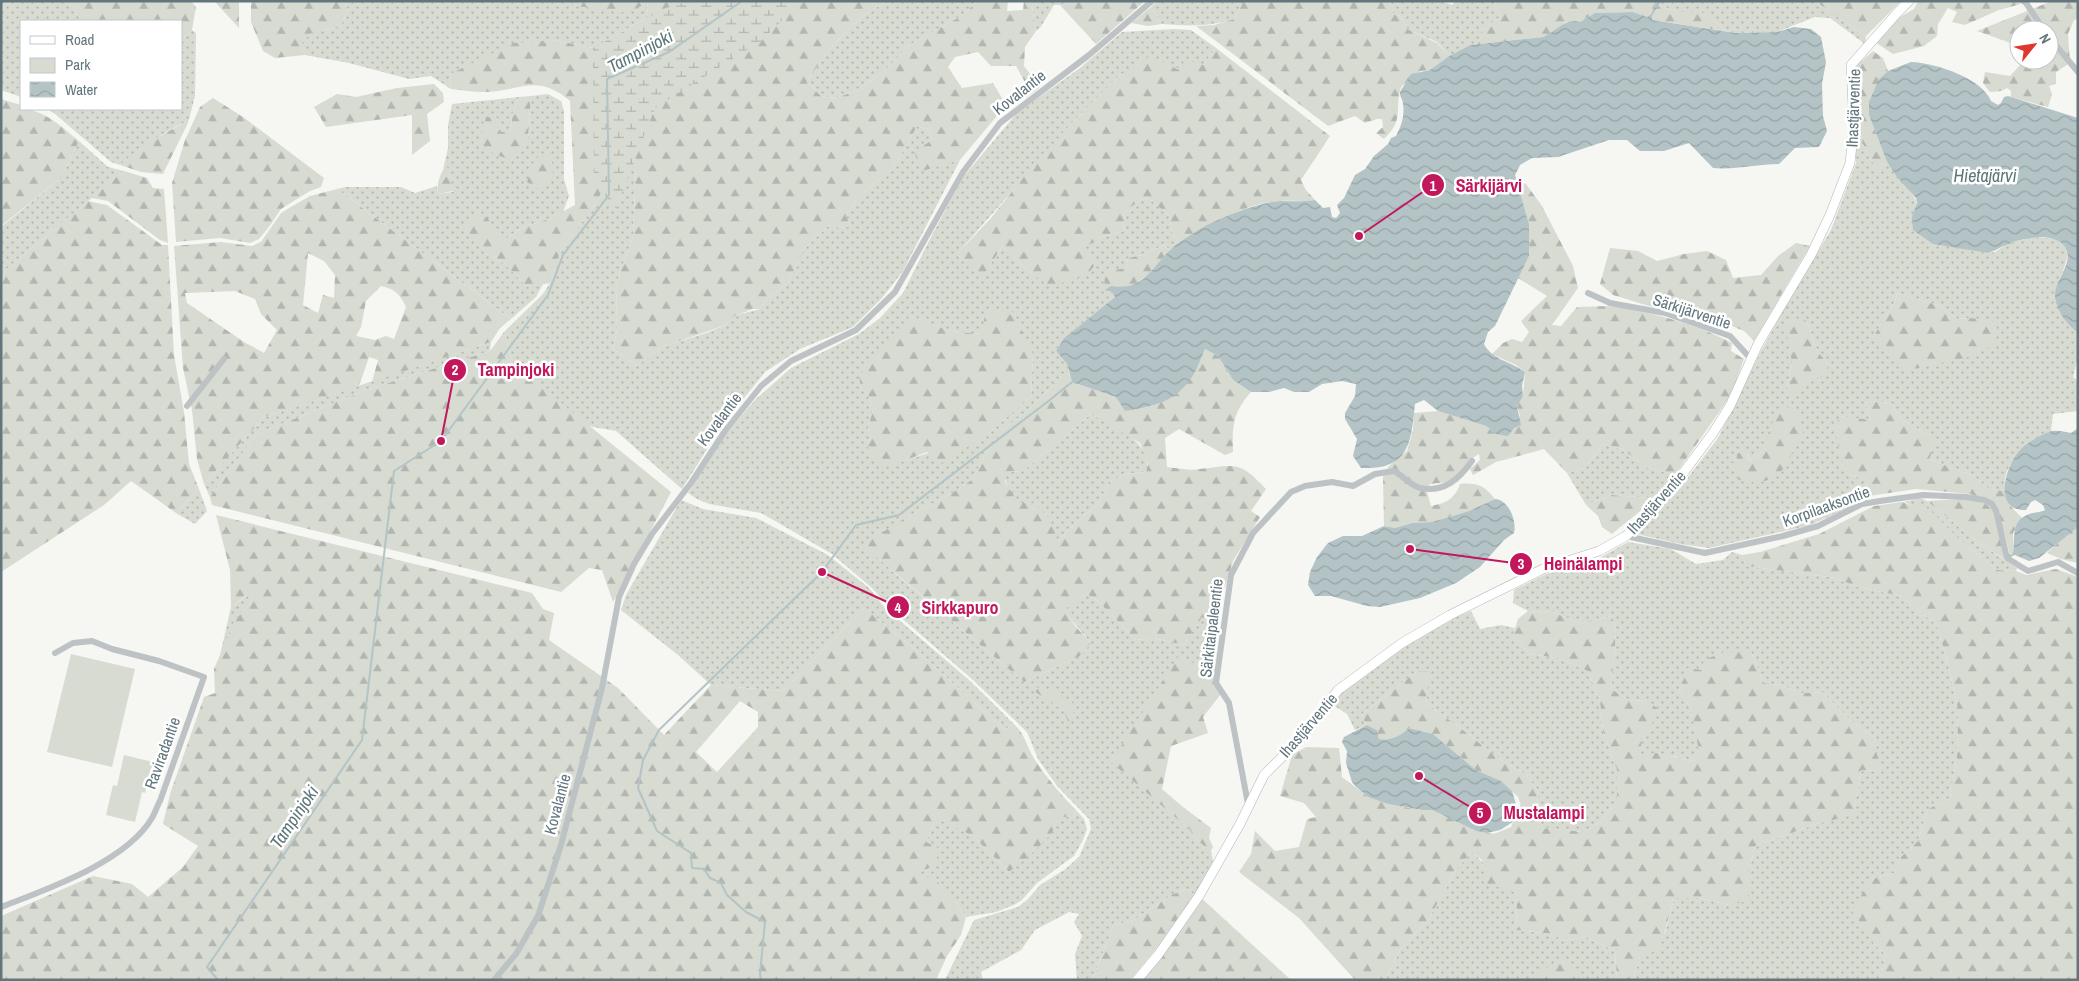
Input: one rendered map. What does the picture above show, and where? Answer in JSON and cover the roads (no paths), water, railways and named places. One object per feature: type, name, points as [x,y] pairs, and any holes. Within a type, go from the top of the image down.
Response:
[{"type":"street","name":"Kovalantie","points":[[494,980],[516,954],[538,916],[561,846],[602,688],[619,597],[634,564],[652,534],[691,483],[724,431],[761,386],[791,361],[856,330],[895,292],[963,172],[1000,123],[1089,55],[1152,1]]},
{"type":"street","name":"Ihastjärventie","points":[[1137,980],[1158,955],[1199,896],[1240,824],[1248,804],[1264,775],[1302,737],[1338,690],[1402,643],[1450,615],[1543,569],[1599,551],[1626,536],[1666,496],[1713,433],[1730,406],[1751,359],[1811,255],[1830,215],[1850,163],[1854,127],[1851,65],[1909,1]]},
{"type":"street","points":[[2023,1],[2037,20]]},
{"type":"street","points":[[2059,49],[2078,72]]},
{"type":"street","name":"Särkijärventie","points":[[1588,293],[1610,303],[1665,313],[1730,336],[1751,359]]},
{"type":"street","points":[[187,406],[224,359]]},
{"type":"street","name":"Särkitaipaleentie","points":[[1248,804],[1229,703],[1216,684],[1231,575],[1253,533],[1291,492],[1305,486],[1332,482],[1353,486],[1374,474],[1394,470],[1419,488],[1434,488],[1448,485],[1459,478],[1472,461]]},
{"type":"street","name":"Korpilaaksontie","points":[[1626,536],[1705,553],[1783,536],[1818,526],[1862,504],[1923,495],[1975,498],[1992,504],[1996,511],[2008,558],[2028,571],[2058,562],[2078,573]]},
{"type":"street","name":"Raviradantie","points":[[1,907],[91,869],[133,840],[145,827],[152,818],[160,800],[204,677],[92,641],[73,643],[55,652]]},
{"type":"water","points":[[1657,1],[1661,1],[1652,16],[1652,20],[1736,33],[1777,32],[1794,27],[1811,29],[1821,37],[1826,62],[1822,84],[1823,116],[1827,131],[1819,147],[1795,148],[1779,164],[1713,168],[1689,143],[1664,151],[1640,151],[1627,140],[1609,140],[1558,157],[1532,158],[1520,165],[1515,175],[1529,224],[1529,256],[1495,326],[1488,332],[1484,344],[1497,357],[1525,372],[1522,386],[1523,396],[1517,407],[1521,425],[1514,428],[1508,436],[1496,434],[1486,426],[1438,411],[1424,400],[1415,404],[1409,442],[1398,459],[1377,467],[1361,468],[1353,456],[1357,439],[1345,419],[1345,413],[1355,396],[1356,384],[1342,381],[1322,384],[1309,392],[1294,392],[1284,388],[1269,392],[1251,392],[1233,380],[1218,356],[1205,349],[1196,370],[1182,389],[1166,400],[1147,407],[1125,411],[1116,397],[1072,382],[1067,364],[1056,351],[1064,338],[1115,297],[1112,292],[1105,290],[1111,286],[1122,287],[1138,282],[1172,248],[1197,231],[1237,212],[1261,204],[1280,201],[1315,200],[1323,208],[1330,207],[1332,217],[1336,218],[1340,213],[1337,205],[1344,198],[1355,175],[1365,169],[1374,156],[1388,144],[1391,138],[1396,136],[1401,125],[1403,112],[1400,92],[1411,74],[1430,70],[1449,56],[1470,45],[1543,37],[1565,23],[1580,22],[1595,13],[1633,12],[1647,17],[1651,14]]},
{"type":"water","name":"Hietajärvi","points":[[1911,62],[1932,65],[1957,73],[1978,85],[1991,101],[1998,105],[2004,97],[2008,96],[2078,118],[2078,333],[2062,316],[2057,305],[2055,294],[2058,282],[2066,266],[2068,254],[2066,248],[2057,240],[2044,237],[2025,239],[1988,253],[1933,244],[1913,230],[1912,216],[1917,203],[1916,198],[1897,177],[1887,162],[1869,115],[1869,102],[1879,79],[1888,71]]},
{"type":"water","points":[[2078,428],[2078,527],[2039,558],[2029,561],[2015,555],[2010,557],[2007,552],[2011,555],[2013,553],[2014,533],[2018,523],[2027,515],[2045,510],[2043,505],[2035,500],[2031,502],[2026,510],[2015,508],[2008,503],[2005,495],[2005,485],[2011,464],[2022,448],[2040,436],[2054,431],[2071,433]]},
{"type":"water","points":[[1495,499],[1504,503],[1511,512],[1515,528],[1514,533],[1504,540],[1480,567],[1456,583],[1420,598],[1380,607],[1367,606],[1331,596],[1315,596],[1308,585],[1310,572],[1317,557],[1328,543],[1343,536],[1362,536],[1384,526],[1395,528],[1412,523],[1432,522],[1469,511]]},
{"type":"water","points":[[1367,725],[1377,730],[1379,739],[1395,737],[1409,728],[1433,734],[1476,770],[1501,781],[1512,791],[1516,804],[1516,816],[1513,822],[1500,830],[1487,833],[1476,831],[1432,810],[1389,804],[1368,797],[1352,782],[1346,763],[1347,751],[1342,742],[1344,737]]},
{"type":"waterway","name":"Tampinjoki","points":[[218,980],[207,967],[362,740],[394,471],[441,441],[548,295],[563,255],[609,195],[607,79],[669,52],[742,1]]},
{"type":"waterway","points":[[761,980],[765,922],[746,912],[727,895],[721,883],[710,878],[704,869],[692,868],[691,853],[657,831],[638,788],[643,760],[659,730],[822,572],[856,525],[899,515],[1072,382]]},
{"type":"place","name":"Särkijärvi","points":[[1359,236]]},
{"type":"place","name":"Tampinjoki","points":[[441,441]]},
{"type":"place","name":"Heinälampi","points":[[1410,549]]},
{"type":"place","name":"Sirkkapuro","points":[[822,572]]},
{"type":"place","name":"Mustalampi","points":[[1419,776]]}]
